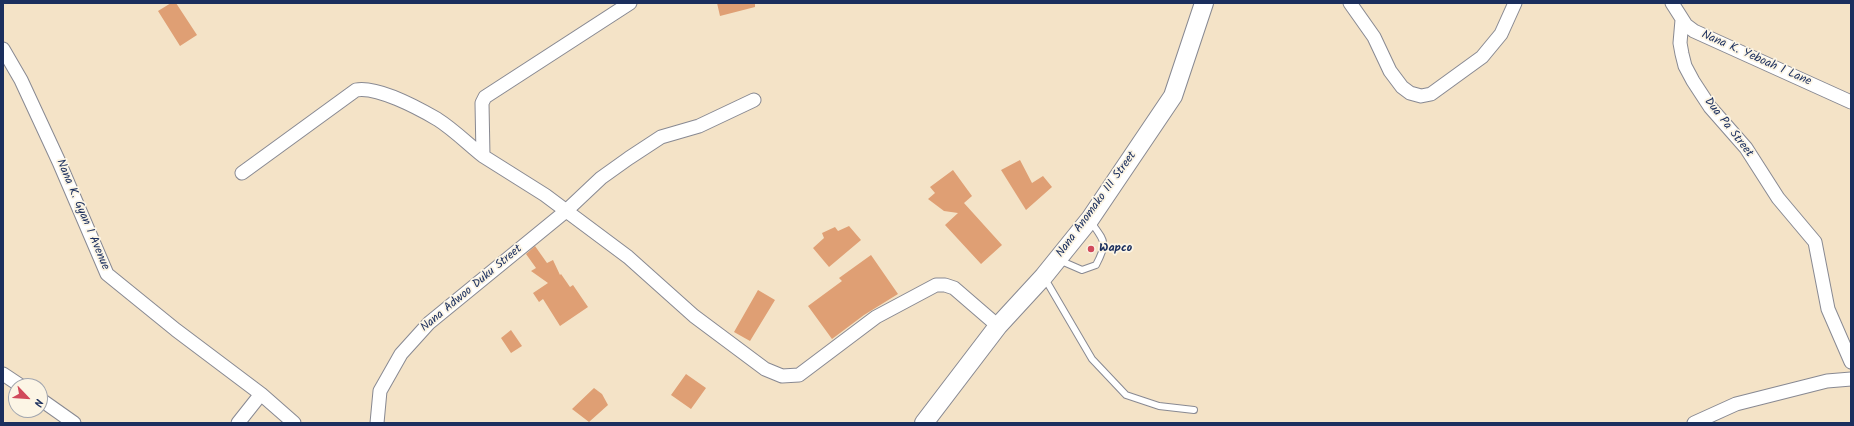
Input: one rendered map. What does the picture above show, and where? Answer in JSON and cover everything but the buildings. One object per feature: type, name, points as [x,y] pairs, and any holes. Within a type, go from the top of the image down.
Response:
[{"type":"street","points":[[483,156],[482,103],[485,97],[630,3]]},
{"type":"street","name":"Nana Anomako III Street","points":[[924,423],[998,326],[1044,276],[1090,219],[1173,96],[1204,3]]},
{"type":"street","points":[[1350,3],[1374,37],[1390,71],[1402,87],[1410,93],[1421,96],[1431,94],[1482,57],[1501,34],[1515,3]]},
{"type":"street","name":"Nana K. Yeboah 1 Lane","points":[[1672,3],[1682,20],[1694,32],[1851,102]]},
{"type":"street","name":"Dua Pa Street","points":[[1682,20],[1680,43],[1685,66],[1693,81],[1710,107],[1746,148],[1778,198],[1814,239],[1828,309],[1851,362]]},
{"type":"street","name":"Nana K. Gyan I Avenue","points":[[3,50],[21,80],[56,155],[107,274],[176,330],[261,394],[294,423]]},
{"type":"street","points":[[242,173],[356,90],[362,88],[399,100],[437,119],[483,156],[566,211],[628,257],[694,316],[766,369],[782,376],[799,375],[876,317],[936,285],[945,285],[954,288],[998,326]]},
{"type":"street","name":"Nana Adwoo Duku Street","points":[[377,423],[380,392],[401,354],[429,323],[566,211],[601,178],[661,137],[699,126],[754,100]]},
{"type":"street","points":[[1694,423],[1736,404],[1827,381],[1851,379]]},
{"type":"street","points":[[238,423],[261,394]]},
{"type":"street","points":[[48,405],[74,423]]},
{"type":"lane","points":[[1058,259],[1082,270],[1096,265],[1104,250],[1104,241],[1090,219]]},
{"type":"lane","points":[[1044,276],[1092,359],[1126,395],[1159,406],[1194,410]]},
{"type":"place","name":"Wapco","points":[[1091,249]]}]
